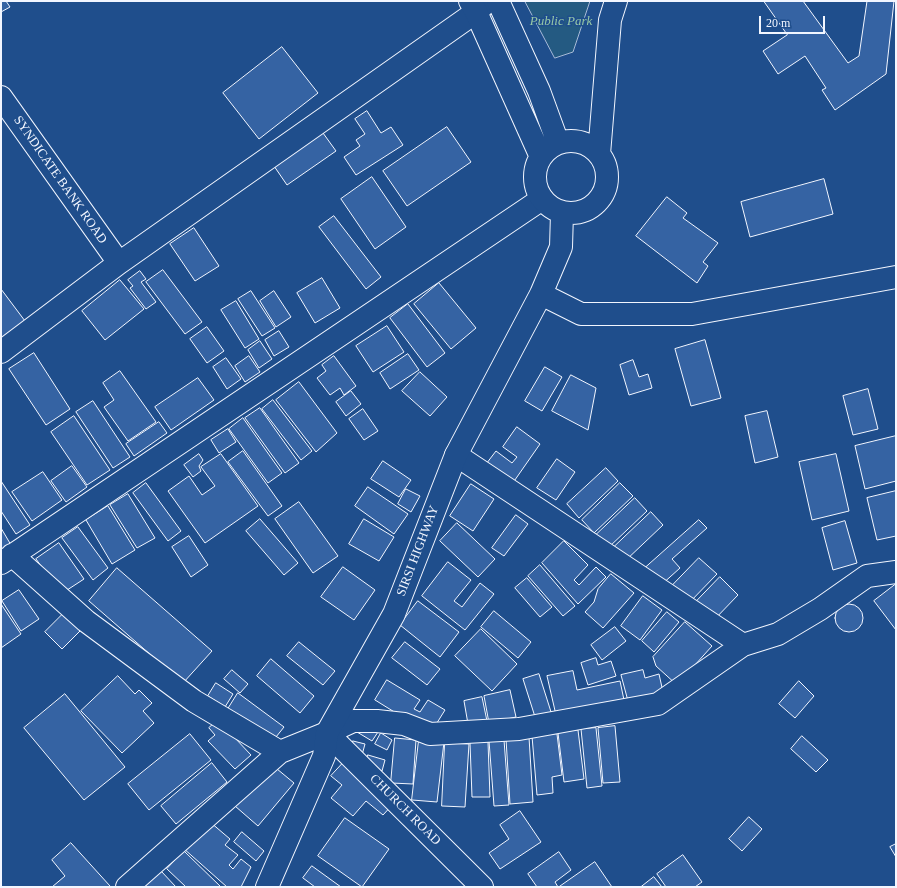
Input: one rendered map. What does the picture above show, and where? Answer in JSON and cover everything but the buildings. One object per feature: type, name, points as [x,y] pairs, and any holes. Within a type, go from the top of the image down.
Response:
[{"type":"street","points":[[498,1],[539,91],[558,143]]},
{"type":"street","points":[[599,154],[610,20],[616,1]]},
{"type":"street","points":[[1,352],[119,263],[478,4],[541,157]]},
{"type":"street","name":"SYNDICATE BANK ROAD","points":[[1,97],[119,263]]},
{"type":"street","points":[[570,141],[580,142],[591,146],[599,154],[605,164],[608,175],[607,186],[595,205],[585,211],[573,214],[562,213],[551,208],[542,199],[536,189],[536,167],[541,157],[558,143],[570,141]]},
{"type":"street","points":[[280,752],[194,702],[86,621],[7,559],[542,199]]},
{"type":"street","name":"SIRSI HIGHWAY","points":[[267,887],[324,756],[327,733],[394,614],[456,455],[541,294],[561,247],[562,213]]},
{"type":"street","points":[[541,294],[581,314],[692,314],[896,277]]},
{"type":"street","points":[[456,455],[743,644]]},
{"type":"street","points":[[127,887],[280,752],[353,721],[377,721],[404,724],[430,734],[519,729],[658,704],[743,644],[778,634],[867,576],[896,572]]},
{"type":"street","name":"CHURCH ROAD","points":[[327,733],[482,887]]},
{"type":"green space","name":"Public Park","points":[[525,1],[590,1],[573,52],[555,58]]}]
